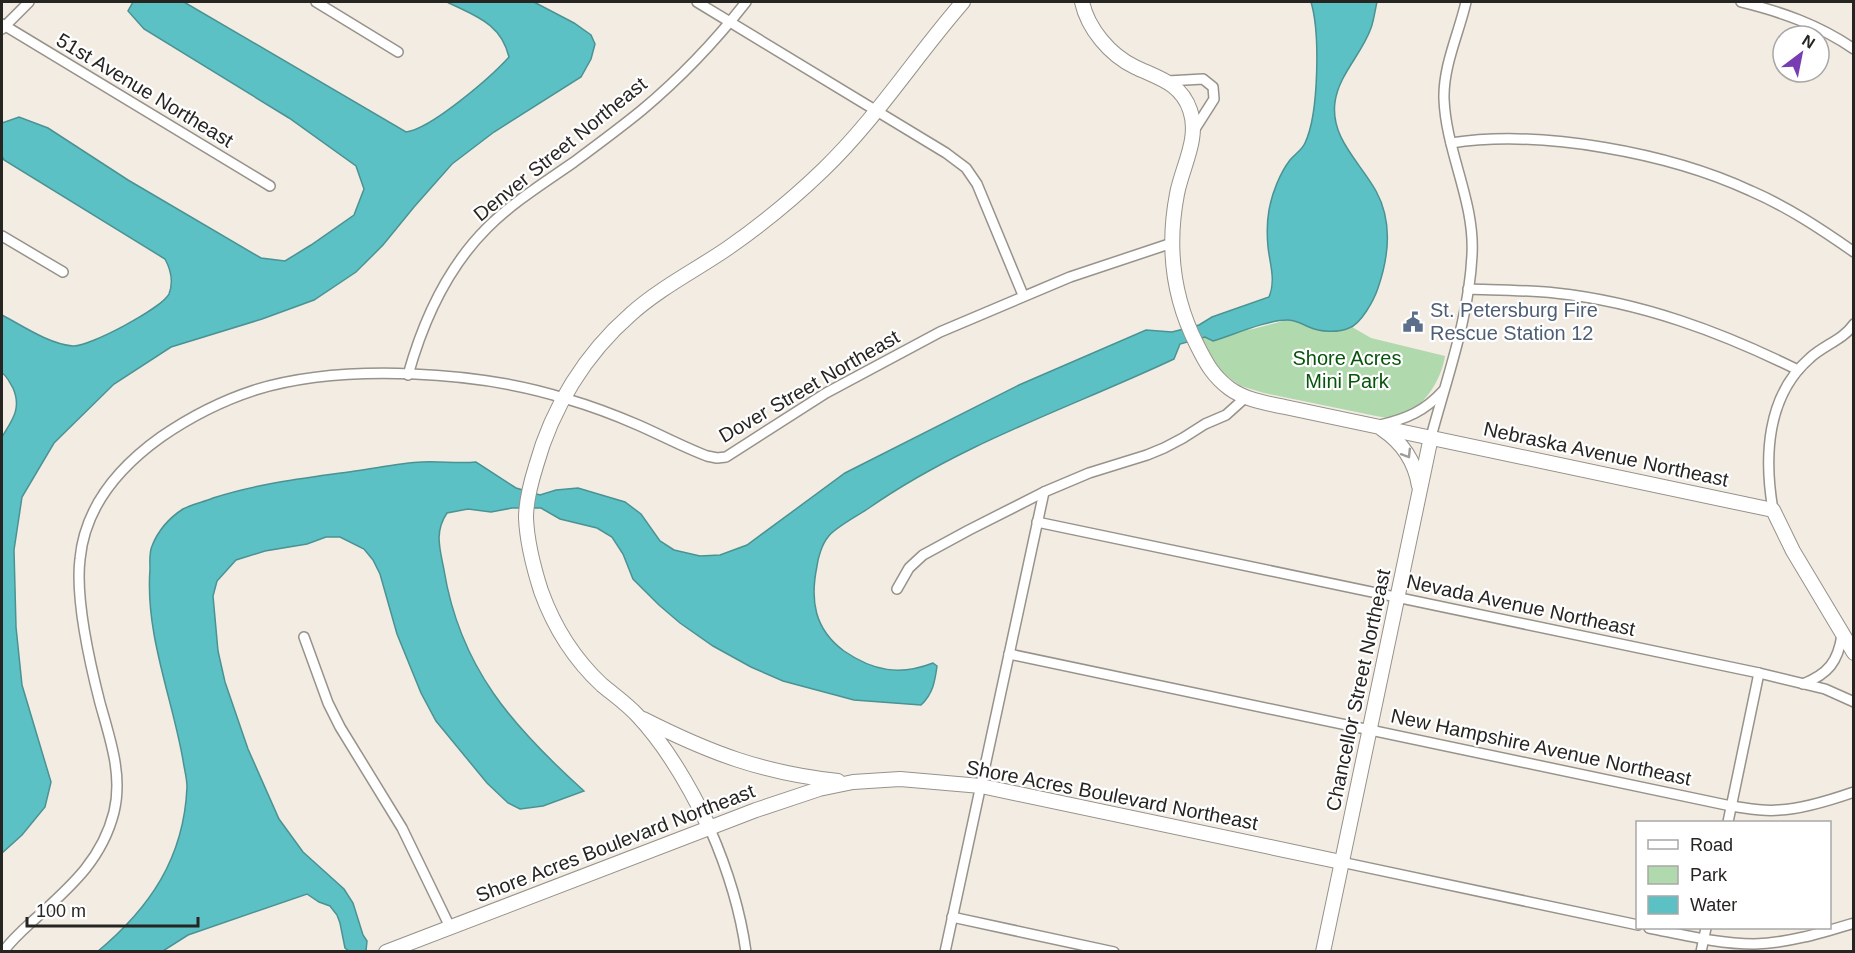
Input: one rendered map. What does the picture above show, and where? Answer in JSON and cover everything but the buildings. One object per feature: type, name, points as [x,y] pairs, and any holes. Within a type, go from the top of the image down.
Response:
[{"type":"street","points":[[2,26],[28,2]]},
{"type":"street","points":[[316,2],[398,51]]},
{"type":"street","points":[[698,2],[946,153],[972,176],[1023,295]]},
{"type":"street","name":"Denver Street Northeast","points":[[408,375],[415,349],[435,302],[461,261],[486,230],[527,194],[574,162],[645,108],[731,21],[746,2]]},
{"type":"street","points":[[746,951],[734,893],[710,828],[680,774],[639,717],[602,685],[569,649],[555,623],[541,591],[533,559],[526,517],[531,483],[551,420],[579,372],[600,346],[626,318],[654,295],[728,248],[775,212],[823,170],[877,112],[963,2]]},
{"type":"street","points":[[1082,2],[1092,27],[1112,52],[1133,66],[1168,81],[1177,89],[1187,102],[1192,117],[1193,132]]},
{"type":"street","points":[[1431,437],[1459,337],[1472,254],[1470,219],[1451,143],[1444,97],[1449,60],[1466,2]]},
{"type":"street","points":[[1744,2],[1776,10],[1802,20],[1854,49]]},
{"type":"street","name":"51st Avenue Northeast","points":[[2,26],[270,186]]},
{"type":"street","points":[[1168,81],[1203,79],[1213,87],[1215,93],[1211,105],[1193,132]]},
{"type":"street","name":"Nebraska Avenue Northeast","points":[[1193,132],[1177,192],[1172,243],[1175,278],[1186,320],[1209,370],[1230,389],[1246,397],[1285,407],[1773,510]]},
{"type":"street","points":[[1451,143],[1500,139],[1565,143],[1602,148],[1673,164],[1750,190],[1807,220],[1854,252]]},
{"type":"street","points":[[2,236],[63,272]]},
{"type":"street","name":"Dover Street Northeast","points":[[3,951],[22,930],[83,874],[100,848],[114,812],[116,796],[114,752],[88,653],[79,575],[80,559],[87,525],[94,507],[105,490],[139,453],[178,425],[200,413],[254,391],[309,379],[408,375],[479,380],[563,398],[638,424],[707,456],[726,457],[798,410],[885,360],[940,332],[1023,295],[1080,273],[1172,243]]},
{"type":"street","points":[[1468,289],[1556,293],[1634,307],[1679,319],[1711,331],[1798,370]]},
{"type":"street","points":[[1854,324],[1850,334],[1810,358],[1798,370],[1781,397],[1772,425],[1768,460],[1773,510],[1793,551],[1854,653]]},
{"type":"street","points":[[1378,426],[1417,413],[1435,400],[1444,389]]},
{"type":"street","points":[[897,589],[909,568],[923,555],[1005,510],[1044,492],[1089,473],[1164,448],[1205,424],[1226,415],[1246,397]]},
{"type":"street","points":[[1378,426],[1398,441],[1410,457],[1418,477],[1420,492]]},
{"type":"street","name":"Chancellor Street Northeast","points":[[1323,951],[1431,437]]},
{"type":"street","points":[[945,951],[1044,492]]},
{"type":"street","name":"Nevada Avenue Northeast","points":[[1037,522],[1759,673],[1825,689],[1854,702]]},
{"type":"street","points":[[1803,684],[1818,678],[1832,665],[1842,635]]},
{"type":"street","points":[[304,636],[328,703],[340,727],[402,828],[450,927]]},
{"type":"street","name":"New Hampshire Avenue Northeast","points":[[1009,654],[1731,806],[1781,810],[1854,792]]},
{"type":"street","points":[[1728,821],[1759,673]]},
{"type":"street","points":[[639,717],[707,750],[747,764],[815,778],[853,782]]},
{"type":"street","name":"Shore Acres Boulevard Northeast","points":[[389,950],[809,792],[853,782],[900,779],[981,786],[1636,925]]},
{"type":"street","points":[[952,917],[1114,951]]},
{"type":"street","points":[[1658,929],[1703,939],[1755,944],[1812,936],[1854,923]]},
{"type":"street","points":[[1701,951],[1706,929]]},
{"type":"green space","name":"Shore Acres Mini Park","points":[[1287,320],[1326,330],[1352,327],[1371,338],[1445,356],[1443,366],[1434,386],[1420,403],[1402,415],[1386,418],[1264,393],[1241,386],[1225,375],[1213,362],[1200,338],[1253,329]]},
{"type":"water","points":[[133,2],[184,2],[406,132],[417,129],[445,112],[489,77],[509,57],[505,45],[493,28],[447,2],[534,2],[574,23],[591,35],[595,44],[591,59],[581,77],[494,132],[452,164],[383,245],[356,272],[314,300],[262,319],[171,347],[114,384],[54,443],[22,497],[14,550],[16,627],[22,685],[51,782],[45,807],[22,835],[2,853],[2,437],[15,414],[16,395],[2,373],[2,315],[55,342],[64,345],[81,345],[109,334],[153,308],[169,294],[172,280],[165,259],[4,160],[2,123],[19,117],[48,128],[128,180],[261,258],[285,261],[311,245],[354,215],[364,189],[356,166],[289,118],[144,29],[128,11]]},
{"type":"water","points":[[1311,2],[1377,2],[1367,37],[1341,82],[1335,102],[1337,127],[1348,149],[1376,191],[1385,215],[1388,239],[1385,264],[1370,305],[1354,326],[1340,331],[1313,329],[1287,320],[1260,325],[1213,341],[1205,337],[1180,344],[1174,359],[979,445],[905,485],[831,533],[821,551],[815,579],[815,602],[820,623],[826,633],[844,651],[876,667],[898,670],[933,663],[937,666],[931,692],[921,705],[854,700],[783,681],[751,667],[713,646],[659,605],[633,579],[623,554],[612,537],[597,528],[560,519],[541,508],[512,508],[491,512],[468,509],[447,513],[439,534],[441,555],[452,605],[463,637],[477,666],[493,693],[513,719],[534,743],[584,791],[543,806],[520,809],[508,803],[487,783],[436,721],[421,693],[397,634],[380,574],[364,549],[340,537],[326,537],[307,544],[265,551],[236,560],[217,581],[213,596],[218,651],[225,682],[248,749],[279,819],[303,852],[344,889],[353,903],[367,941],[366,951],[349,951],[345,948],[337,915],[330,906],[307,894],[188,935],[163,951],[97,952],[133,918],[161,880],[179,837],[184,813],[186,777],[155,641],[150,593],[150,552],[154,540],[169,521],[183,509],[248,488],[283,482],[397,464],[476,462],[516,488],[540,495],[556,490],[578,488],[625,502],[641,514],[660,541],[674,550],[700,556],[720,555],[747,545],[845,473],[1019,385],[1146,330],[1172,332],[1199,325],[1212,317],[1269,297],[1272,278],[1267,238],[1270,204],[1283,171],[1305,143],[1313,113],[1317,52]]},
{"type":"place","name":"St. Petersburg Fire Rescue Station 12","points":[[1413,322]]}]
